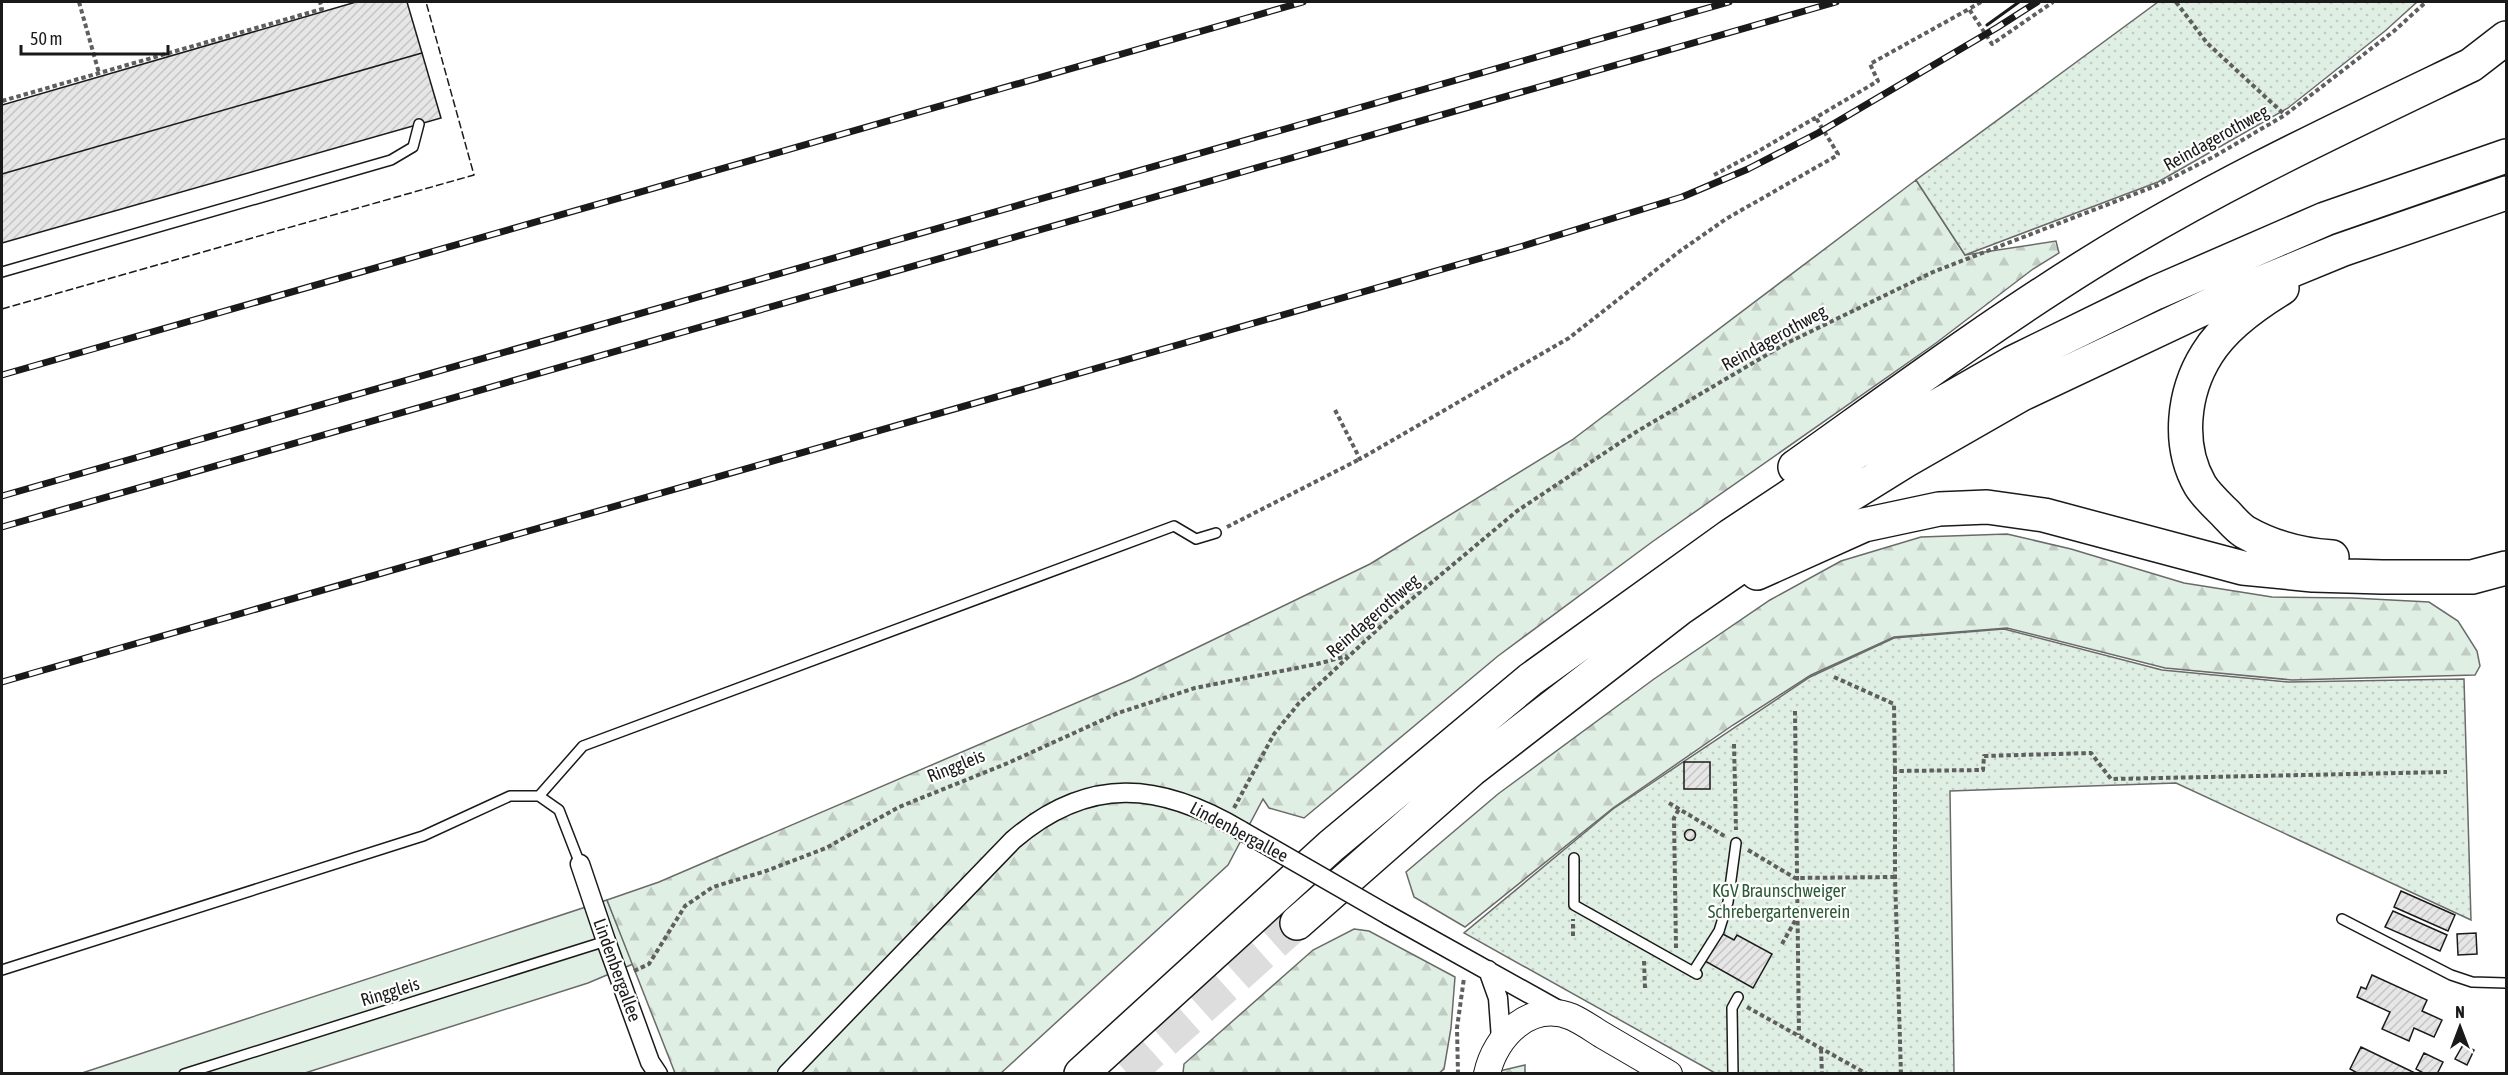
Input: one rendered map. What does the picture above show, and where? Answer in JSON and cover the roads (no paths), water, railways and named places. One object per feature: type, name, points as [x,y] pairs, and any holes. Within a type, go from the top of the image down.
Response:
[{"type":"highway","points":[[1566,652],[1587,623],[1612,598],[1981,334],[2090,263],[2194,203],[2471,65],[2506,38]]},
{"type":"highway","points":[[2471,65],[2495,65],[2506,69]]},
{"type":"highway","points":[[1081,1074],[1331,846],[1566,652],[1730,536],[1855,453],[2012,363],[2155,293],[2325,219],[2506,156]]},
{"type":"highway","points":[[1297,923],[1471,770],[1679,609],[1792,531],[1905,461],[2022,394],[2234,294],[2341,250],[2506,193]]},
{"type":"highway","points":[[2341,250],[2259,302],[2225,331],[2207,354],[2192,385],[2185,418],[2188,455],[2200,486],[2242,531],[2271,545],[2313,556],[2368,558],[2470,554],[2506,564]]},
{"type":"highway","points":[[1679,609],[1864,525],[1939,509],[1987,507],[2044,514],[2243,568],[2313,575],[2382,578],[2472,576],[2506,568]]},
{"type":"main road","points":[[1487,1074],[1501,1039],[1518,1024],[1544,1014],[1571,1017],[1669,1074]]},
{"type":"street","name":"Lindenbergallee","points":[[787,1074],[1013,840],[1050,812],[1089,796],[1131,791],[1156,794],[1179,801],[1234,827],[1571,1017]]},
{"type":"street","name":"Lindenbergallee","points":[[580,864],[650,1062],[658,1074]]},
{"type":"street","points":[[1488,970],[1498,998],[1501,1039]]},
{"type":"lane","points":[[2,272],[391,159],[413,147],[419,124]]},
{"type":"lane","points":[[539,796],[583,746],[1174,526],[1196,539],[1216,533]]},
{"type":"lane","points":[[2,970],[423,836],[510,796],[539,796],[559,810],[580,864]]},
{"type":"lane","points":[[1574,858],[1574,905],[1695,973],[1719,931],[1728,902],[1736,843]]},
{"type":"lane","points":[[2342,919],[2451,975],[2472,982],[2506,983]]},
{"type":"lane","name":"Ringgleis","points":[[184,1074],[606,941]]},
{"type":"lane","points":[[1733,1074],[1732,1008],[1737,999]]},
{"type":"tunnel","points":[[1128,1074],[1297,923]]},
{"type":"railway","points":[[2,375],[1303,2]]},
{"type":"railway","points":[[2,496],[1729,2]]},
{"type":"railway","points":[[2,527],[1836,2]]},
{"type":"railway","points":[[2,682],[1523,246],[1682,197],[1748,169],[1818,133],[2037,2]]},
{"type":"park label","name":"KGV Braunschweiger Schrebergartenverein","points":[[1779,901]]}]
